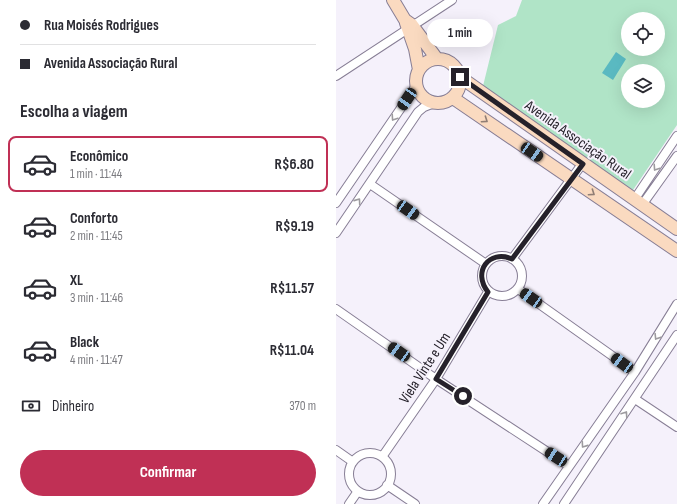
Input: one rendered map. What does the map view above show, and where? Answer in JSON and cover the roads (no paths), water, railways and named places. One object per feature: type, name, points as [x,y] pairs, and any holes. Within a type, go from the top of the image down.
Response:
[{"type":"street","points":[[393,0],[408,25],[436,59]]},
{"type":"street","points":[[336,76],[408,25],[452,0]]},
{"type":"street","points":[[408,25],[419,70]]},
{"type":"street","points":[[336,233],[418,112],[424,107],[434,103],[447,102],[453,98],[459,89],[460,77],[458,71],[449,62],[436,59],[425,63],[419,70],[416,79],[416,86],[422,98],[434,103]]},
{"type":"street","name":"Avenida Associação Rural","points":[[460,77],[677,229]]},
{"type":"street","points":[[336,203],[416,86]]},
{"type":"street","points":[[453,98],[677,251]]},
{"type":"street","points":[[638,202],[677,136]]},
{"type":"street","points":[[638,202],[677,156]]},
{"type":"street","points":[[512,259],[583,164]]},
{"type":"street","points":[[370,184],[486,264]]},
{"type":"street","points":[[495,257],[507,257],[512,259],[518,264],[522,276],[518,289],[513,293],[500,296],[488,292],[484,287],[482,275],[486,264],[495,257]]},
{"type":"street","points":[[518,289],[635,372]]},
{"type":"street","name":"Viela Vinte e Um","points":[[382,457],[436,379],[488,292]]},
{"type":"street","points":[[543,504],[635,372],[677,304]]},
{"type":"street","points":[[336,309],[436,379],[569,466]]},
{"type":"street","points":[[564,504],[677,335]]},
{"type":"street","points":[[635,398],[677,427]]},
{"type":"street","points":[[336,450],[353,462]]},
{"type":"street","points":[[370,453],[382,457],[390,467],[390,479],[388,485],[374,494],[358,491],[354,487],[349,477],[349,472],[353,462],[363,454],[370,453]]},
{"type":"street","points":[[388,485],[415,504]]},
{"type":"street","points":[[349,504],[358,491]]},
{"type":"water","points":[[616,52],[626,59],[623,64],[621,64],[621,67],[613,80],[602,73]]}]
